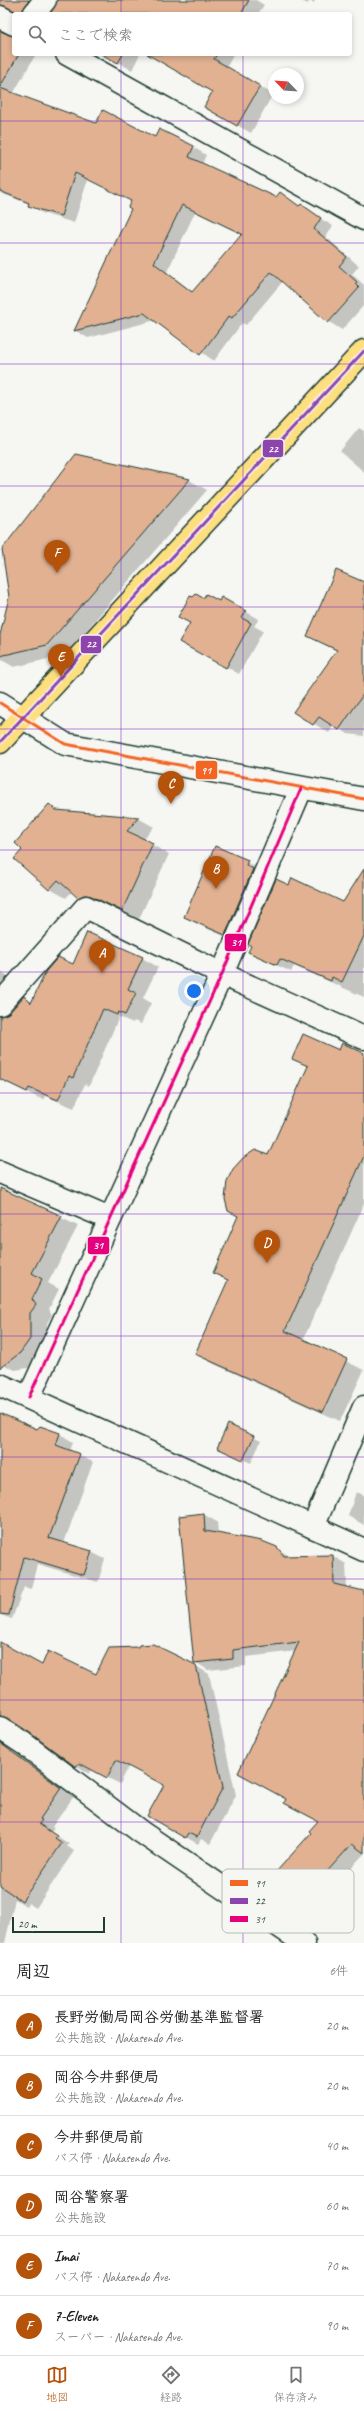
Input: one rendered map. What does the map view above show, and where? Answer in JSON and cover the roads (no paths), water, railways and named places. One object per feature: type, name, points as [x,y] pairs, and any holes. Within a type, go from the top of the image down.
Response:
[{"type":"highway","points":[[0,742],[364,351]]},
{"type":"street","points":[[36,12],[45,0]]},
{"type":"street","points":[[0,17],[12,23]]},
{"type":"street","points":[[71,56],[364,219]]},
{"type":"street","points":[[0,703],[65,744],[301,789],[364,799]]},
{"type":"street","points":[[29,1397],[222,974],[301,789]]},
{"type":"street","points":[[0,1004],[86,907],[222,974],[364,1038]]},
{"type":"street","points":[[0,1172],[110,1219]]},
{"type":"street","points":[[0,1385],[364,1550]]},
{"type":"street","points":[[313,1527],[364,1407]]},
{"type":"street","points":[[0,1728],[23,1742],[141,1832],[222,1887]]},
{"type":"street","points":[[289,1933],[304,1943]]},
{"type":"place","name":"7-Eleven","points":[[57,573]]},
{"type":"place","name":"Imai","points":[[61,677]]},
{"type":"place","name":"今井郵便局前","points":[[171,804]]},
{"type":"place","name":"岡谷今井郵便局","points":[[216,889]]},
{"type":"place","name":"長野労働局岡谷労働基準監督署","points":[[102,973]]},
{"type":"place","name":"岡谷警察署","points":[[267,1263]]}]
